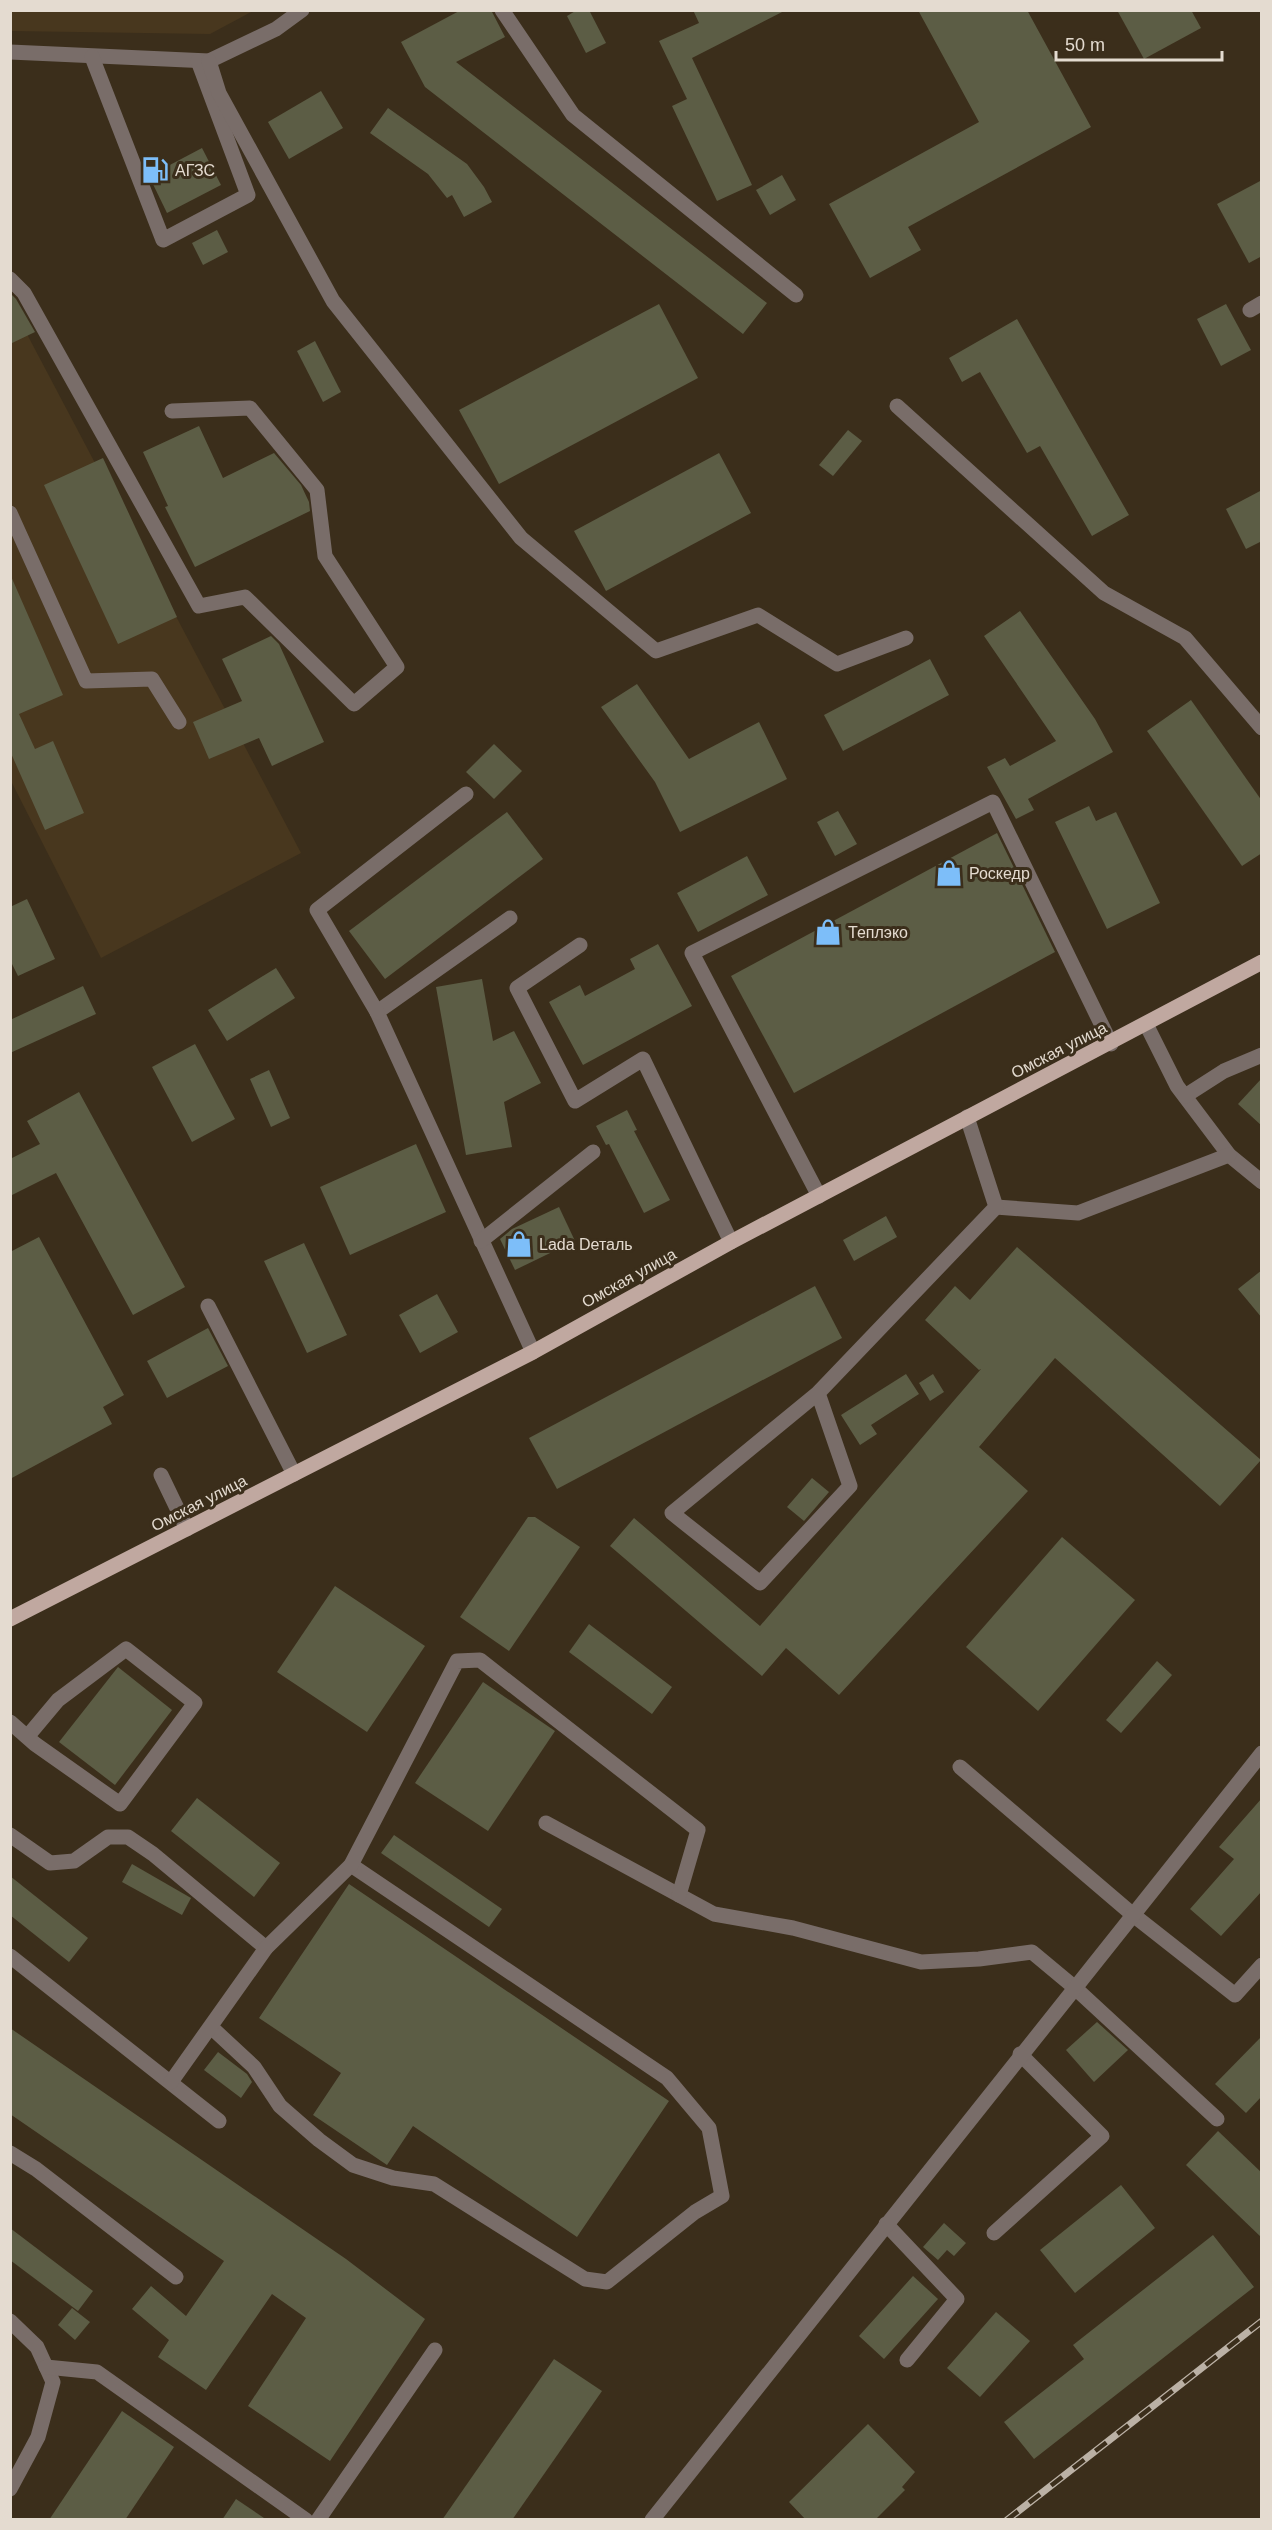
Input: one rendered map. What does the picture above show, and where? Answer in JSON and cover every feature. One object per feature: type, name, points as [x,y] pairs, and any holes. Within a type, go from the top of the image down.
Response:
[{"type":"main road","name":"Омская улица","points":[[10,1619],[532,1352],[731,1242],[1111,1044],[1262,962]]},
{"type":"street","points":[[10,52],[203,61],[276,29],[302,10]]},
{"type":"street","points":[[502,10],[573,115],[796,295]]},
{"type":"street","points":[[92,57],[163,240],[248,195],[203,61]]},
{"type":"street","points":[[203,61],[333,302],[520,538],[656,651],[758,615],[837,664],[906,638]]},
{"type":"street","points":[[10,279],[24,293],[199,606],[246,597],[354,704],[397,667],[325,556],[317,490],[250,408],[172,411]]},
{"type":"street","points":[[897,406],[1104,593],[1185,638],[1262,728]]},
{"type":"street","points":[[10,513],[86,681],[152,679],[179,722]]},
{"type":"street","points":[[466,794],[317,910],[377,1012],[532,1352]]},
{"type":"street","points":[[819,1196],[692,953],[993,802],[1111,1044]]},
{"type":"street","points":[[377,1012],[510,918]]},
{"type":"street","points":[[580,945],[517,988],[575,1101],[643,1059],[731,1242]]},
{"type":"street","points":[[1146,1024],[1177,1086],[1229,1155],[1262,1182]]},
{"type":"street","points":[[1185,1096],[1224,1071],[1262,1055]]},
{"type":"street","points":[[967,1118],[996,1207]]},
{"type":"street","points":[[481,1241],[593,1152]]},
{"type":"street","points":[[996,1207],[1078,1213],[1229,1155]]},
{"type":"street","points":[[818,1393],[850,1486],[760,1583],[672,1513],[818,1393],[996,1207]]},
{"type":"street","points":[[208,1306],[294,1474]]},
{"type":"street","points":[[161,1475],[187,1529]]},
{"type":"street","points":[[10,1722],[27,1737],[120,1803],[195,1703],[126,1650],[58,1700],[27,1737]]},
{"type":"street","points":[[171,2082],[266,1948],[351,1865],[457,1661],[480,1660],[698,1830],[679,1895]]},
{"type":"street","points":[[652,2520],[1262,1752]]},
{"type":"street","points":[[960,1767],[1132,1914],[1235,1995],[1262,1965]]},
{"type":"street","points":[[546,1823],[714,1914],[793,1928],[921,1962],[979,1959],[1032,1952],[1074,1987],[1217,2119]]},
{"type":"street","points":[[10,1835],[50,1863],[74,1860],[108,1837],[128,1837],[153,1854],[266,1948]]},
{"type":"street","points":[[211,2026],[254,2067],[280,2106],[319,2140],[353,2165],[393,2178],[434,2184],[585,2279],[606,2282],[627,2268],[695,2212],[722,2196],[709,2128],[667,2078],[351,1865]]},
{"type":"street","points":[[10,1956],[219,2121]]},
{"type":"street","points":[[994,2233],[1102,2136],[1020,2054]]},
{"type":"street","points":[[10,2153],[36,2169],[176,2277]]},
{"type":"street","points":[[886,2224],[957,2299],[907,2360]]},
{"type":"street","points":[[10,2321],[37,2347],[53,2382],[38,2437],[10,2489]]},
{"type":"street","points":[[318,2520],[435,2350]]},
{"type":"street","points":[[46,2367],[97,2372],[306,2520]]},
{"type":"shaded area","points":[[11,10],[253,11],[210,34],[11,31]]},
{"type":"shaded area","points":[[10,302],[301,853],[101,958],[11,781]]},
{"type":"building","points":[[461,10],[491,10],[505,37],[456,62],[767,303],[743,334],[425,87],[401,42]]},
{"type":"building","points":[[577,10],[589,10],[606,43],[586,53],[567,16]]},
{"type":"building","points":[[693,10],[786,10],[692,58],[752,185],[717,201],[672,106],[687,99],[659,41],[699,23]]},
{"type":"building","points":[[918,10],[1027,10],[1091,127],[908,227],[921,250],[870,278],[829,204],[979,122]]},
{"type":"building","points":[[1117,10],[1191,10],[1201,28],[1144,59]]},
{"type":"building","points":[[321,91],[343,128],[289,159],[268,122]]},
{"type":"building","points":[[388,108],[467,164],[492,202],[464,217],[452,195],[447,198],[428,174],[370,133]]},
{"type":"building","points":[[202,148],[221,185],[167,213],[149,176]]},
{"type":"building","points":[[782,175],[796,200],[770,215],[756,190]]},
{"type":"building","points":[[1262,180],[1262,256],[1249,263],[1217,204]]},
{"type":"building","points":[[217,230],[228,252],[203,265],[192,243]]},
{"type":"building","points":[[10,293],[16,299],[35,332],[10,344]]},
{"type":"building","points":[[659,304],[698,378],[499,484],[459,410]]},
{"type":"building","points":[[1226,304],[1251,350],[1221,366],[1197,319]]},
{"type":"building","points":[[1017,319],[1129,515],[1092,536],[1040,446],[1027,453],[980,372],[962,382],[949,358]]},
{"type":"building","points":[[315,341],[341,392],[323,402],[297,351]]},
{"type":"building","points":[[199,426],[223,478],[274,453],[301,485],[309,502],[310,511],[195,567],[165,507],[168,506],[143,452]]},
{"type":"building","points":[[848,430],[862,441],[833,476],[819,465]]},
{"type":"building","points":[[719,453],[751,513],[606,591],[574,531]]},
{"type":"building","points":[[103,458],[177,617],[118,644],[44,485]]},
{"type":"building","points":[[1262,490],[1262,541],[1246,549],[1226,509]]},
{"type":"building","points":[[10,574],[63,695],[19,714],[35,749],[53,741],[84,813],[45,830],[10,751]]},
{"type":"building","points":[[1020,611],[1095,719],[1113,752],[1028,799],[1034,810],[1016,819],[987,767],[1005,758],[1010,766],[1056,741],[984,636]]},
{"type":"building","points":[[271,636],[279,644],[324,742],[272,766],[259,738],[209,759],[193,722],[242,701],[222,659]]},
{"type":"building","points":[[930,659],[949,695],[843,751],[824,715]]},
{"type":"building","points":[[637,684],[689,759],[759,722],[787,779],[680,832],[655,782],[601,707]]},
{"type":"building","points":[[1191,700],[1262,801],[1262,853],[1242,866],[1147,731]]},
{"type":"building","points":[[494,744],[522,771],[494,799],[466,772]]},
{"type":"building","points":[[1089,806],[1096,821],[1116,812],[1160,903],[1107,929],[1055,822]]},
{"type":"building","points":[[838,811],[857,844],[835,856],[817,822]]},
{"type":"building","points":[[507,812],[543,859],[385,979],[349,931]]},
{"type":"building","points":[[997,833],[1055,952],[794,1093],[731,976]]},
{"type":"building","points":[[747,856],[768,895],[698,932],[677,893]]},
{"type":"building","points":[[27,899],[55,959],[18,976],[10,960],[10,907]]},
{"type":"building","points":[[658,944],[692,1006],[583,1065],[549,1002],[580,985],[585,996],[635,969],[630,959]]},
{"type":"building","points":[[276,968],[295,998],[227,1041],[208,1010]]},
{"type":"building","points":[[482,979],[493,1041],[514,1031],[541,1083],[504,1102],[512,1147],[466,1155],[436,987]]},
{"type":"building","points":[[83,986],[96,1014],[10,1053],[10,1020]]},
{"type":"building","points":[[195,1044],[235,1119],[192,1142],[152,1067]]},
{"type":"building","points":[[269,1070],[290,1118],[271,1127],[250,1079]]},
{"type":"building","points":[[1262,1078],[1262,1126],[1238,1104]]},
{"type":"building","points":[[79,1092],[185,1287],[133,1315],[56,1173],[10,1196],[10,1159],[40,1144],[27,1121]]},
{"type":"building","points":[[627,1110],[637,1130],[634,1131],[670,1200],[644,1213],[609,1144],[606,1145],[596,1126]]},
{"type":"building","points":[[416,1144],[446,1212],[350,1255],[320,1187]]},
{"type":"building","points":[[559,1207],[575,1241],[515,1270],[500,1239],[512,1229]]},
{"type":"building","points":[[886,1216],[897,1237],[854,1261],[843,1240]]},
{"type":"building","points":[[39,1237],[124,1395],[103,1407],[112,1424],[10,1479],[10,1252]]},
{"type":"building","points":[[304,1243],[347,1335],[307,1353],[264,1261]]},
{"type":"building","points":[[1017,1247],[1261,1460],[1220,1506],[1055,1358],[979,1447],[1028,1491],[839,1695],[786,1648],[762,1676],[610,1546],[634,1518],[760,1626],[981,1369],[979,1370],[925,1320],[955,1286],[970,1300]]},
{"type":"building","points":[[1262,1270],[1262,1318],[1238,1289]]},
{"type":"building","points":[[815,1286],[842,1338],[557,1489],[529,1438]]},
{"type":"building","points":[[437,1294],[458,1332],[420,1353],[399,1315]]},
{"type":"building","points":[[208,1328],[228,1366],[167,1398],[147,1361]]},
{"type":"building","points":[[906,1374],[919,1394],[871,1425],[877,1434],[860,1445],[841,1415]]},
{"type":"building","points":[[933,1374],[944,1392],[930,1401],[919,1383]]},
{"type":"building","points":[[812,1478],[829,1492],[804,1521],[787,1507]]},
{"type":"building","points":[[528,1517],[535,1517],[580,1547],[509,1651],[460,1617]]},
{"type":"building","points":[[1062,1537],[1135,1600],[1038,1711],[966,1647]]},
{"type":"building","points":[[335,1586],[425,1646],[367,1732],[277,1672]]},
{"type":"building","points":[[589,1624],[672,1687],[652,1714],[569,1652]]},
{"type":"building","points":[[1157,1661],[1172,1675],[1121,1733],[1106,1720]]},
{"type":"building","points":[[118,1667],[172,1710],[115,1785],[59,1742]]},
{"type":"building","points":[[483,1682],[555,1731],[488,1831],[415,1783]]},
{"type":"building","points":[[197,1798],[280,1863],[254,1897],[171,1831]]},
{"type":"building","points":[[1262,1798],[1262,1891],[1221,1936],[1190,1909],[1234,1859],[1219,1847]]},
{"type":"building","points":[[394,1835],[502,1909],[489,1927],[381,1853]]},
{"type":"building","points":[[132,1864],[191,1898],[182,1915],[122,1882]]},
{"type":"building","points":[[10,1876],[88,1938],[69,1962],[10,1915]]},
{"type":"building","points":[[349,1884],[669,2101],[577,2237],[413,2126],[387,2165],[313,2115],[341,2073],[259,2018]]},
{"type":"building","points":[[1097,2022],[1128,2050],[1094,2082],[1066,2050]]},
{"type":"building","points":[[10,2028],[346,2259],[425,2319],[330,2461],[248,2406],[306,2318],[272,2294],[206,2390],[158,2357],[169,2340],[132,2309],[151,2286],[186,2316],[224,2261],[10,2114]]},
{"type":"building","points":[[1262,2036],[1262,2096],[1246,2113],[1215,2084]]},
{"type":"building","points":[[218,2052],[247,2074],[252,2082],[241,2098],[204,2070]]},
{"type":"building","points":[[1218,2131],[1262,2173],[1262,2238],[1186,2165]]},
{"type":"building","points":[[1121,2185],[1155,2228],[1075,2293],[1040,2250]]},
{"type":"building","points":[[944,2223],[966,2243],[954,2256],[947,2250],[938,2260],[923,2247]]},
{"type":"building","points":[[10,2228],[93,2291],[78,2311],[10,2260]]},
{"type":"building","points":[[1213,2235],[1254,2287],[1034,2459],[1004,2422],[1084,2359],[1073,2345]]},
{"type":"building","points":[[913,2276],[938,2299],[884,2359],[859,2336]]},
{"type":"building","points":[[72,2308],[90,2322],[75,2340],[58,2325]]},
{"type":"building","points":[[996,2312],[1030,2341],[980,2397],[947,2368]]},
{"type":"building","points":[[554,2359],[602,2391],[512,2520],[442,2520]]},
{"type":"building","points":[[122,2411],[174,2447],[125,2520],[49,2520]]},
{"type":"building","points":[[868,2424],[915,2472],[902,2487],[905,2490],[875,2520],[806,2520],[789,2502]]},
{"type":"building","points":[[236,2499],[267,2520],[222,2520]]},
{"type":"railway","points":[[1007,2520],[1262,2321]]},
{"type":"place","name":"АГЗС","points":[[155,170]]},
{"type":"place","name":"Роскедр","points":[[949,873]]},
{"type":"place","name":"Теплэко","points":[[828,932]]},
{"type":"place","name":"Lada Dеталь","points":[[519,1244]]}]
